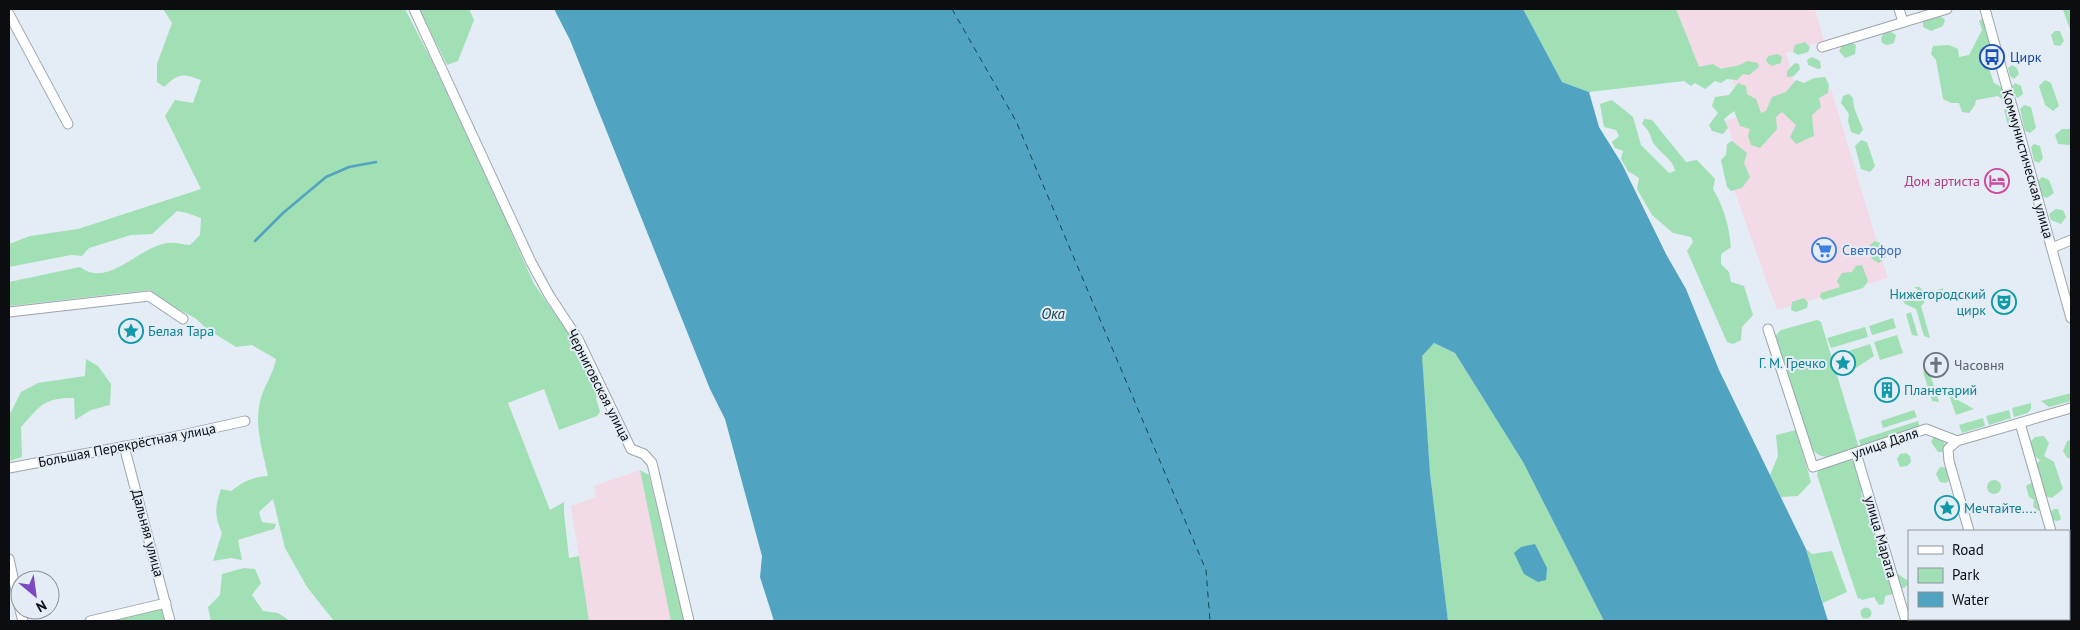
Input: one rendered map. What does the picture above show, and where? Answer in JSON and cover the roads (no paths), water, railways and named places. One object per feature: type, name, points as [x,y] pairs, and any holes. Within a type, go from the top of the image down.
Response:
[{"type":"street","name":"Черниговская улица","points":[[414,9],[518,234],[549,295],[578,339],[631,449],[644,454],[652,463],[689,621]]},
{"type":"street","points":[[1899,9],[1903,22]]},
{"type":"street","points":[[1822,47],[1948,9]]},
{"type":"street","name":"Коммунистическая улица","points":[[1985,9],[2071,318]]},
{"type":"street","points":[[9,14],[68,124]]},
{"type":"street","points":[[2052,248],[2071,240]]},
{"type":"street","points":[[9,312],[149,296],[183,318]]},
{"type":"street","name":"улица Даля","points":[[1768,329],[1813,467],[1926,429],[1957,441]]},
{"type":"street","points":[[1969,530],[1949,461],[1948,449],[1957,441],[2071,408]]},
{"type":"street","name":"Большая Перекрёстная улица","points":[[9,468],[164,439],[245,421]]},
{"type":"street","points":[[2020,423],[2051,530]]},
{"type":"street","name":"Дальняя улица","points":[[124,446],[170,621]]},
{"type":"street","name":"улица Марата","points":[[1856,453],[1906,621]]},
{"type":"street","points":[[90,621],[166,603]]},
{"type":"water","name":"Ока","points":[[554,9],[1523,9],[1562,82],[1589,92],[1599,127],[1622,164],[1666,254],[1686,289],[1719,370],[1806,549],[1828,621],[1604,621],[1523,462],[1455,353],[1434,343],[1422,356],[1430,473],[1448,621],[774,621],[760,577],[762,556],[725,419],[710,389],[570,40]]},
{"type":"water","points":[[1535,544],[1547,568],[1546,580],[1538,582],[1524,574],[1514,553],[1521,547]]},
{"type":"waterway","points":[[255,241],[283,213],[326,177],[349,167],[376,162]]},
{"type":"place","name":"Цирк","points":[[1992,57]]},
{"type":"place","name":"Дом артиста","points":[[1997,181]]},
{"type":"place","name":"Светофор","points":[[1824,250]]},
{"type":"place","name":"Нижегородский цирк","points":[[2004,302]]},
{"type":"place","name":"Белая Тара","points":[[131,331]]},
{"type":"place","name":"Г. М. Гречко","points":[[1843,363]]},
{"type":"place","name":"Часовня","points":[[1936,365]]},
{"type":"place","name":"Планетарий","points":[[1887,390]]},
{"type":"place","name":"Мечтайте....","points":[[1947,508]]}]
